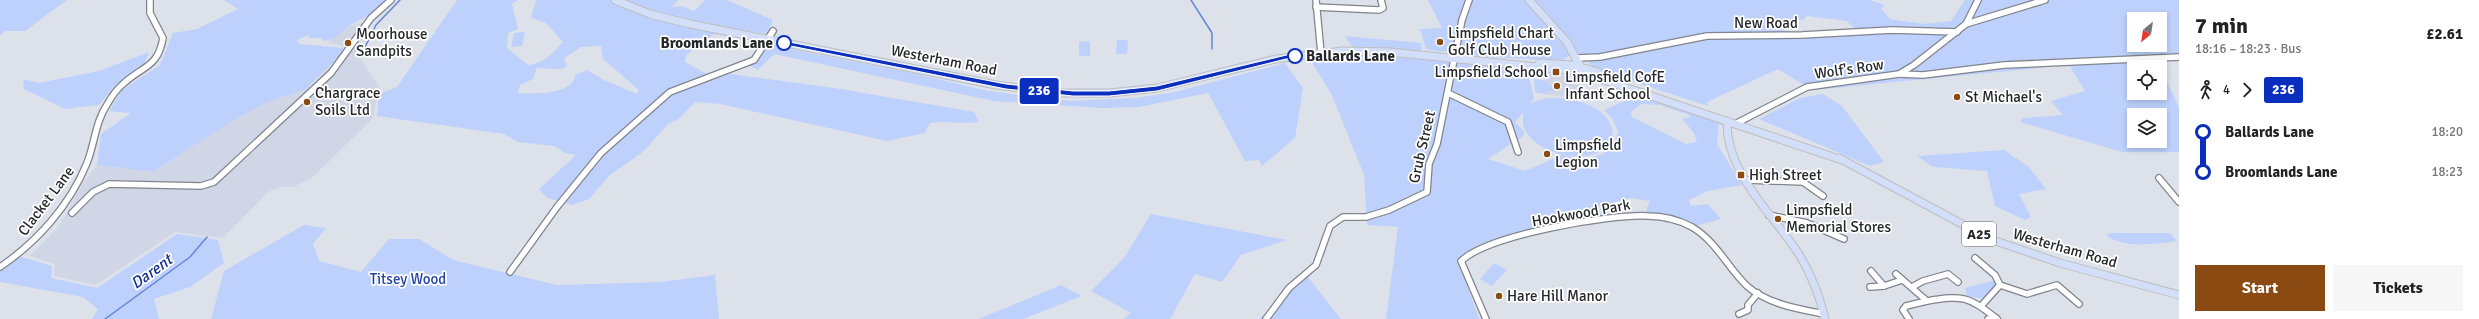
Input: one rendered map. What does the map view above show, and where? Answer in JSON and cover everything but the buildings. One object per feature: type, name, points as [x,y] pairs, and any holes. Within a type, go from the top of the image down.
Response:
[{"type":"main road","name":"Westerham Road","points":[[615,0],[670,19],[766,39],[1006,87],[1079,94],[1157,88],[1276,59],[1321,53],[1375,52],[1578,69],[1734,121],[1842,160],[1866,170],[1955,222],[1997,241],[2042,258],[2179,295]]},
{"type":"main road","points":[[1529,0],[1578,58],[1578,69]]},
{"type":"main road","points":[[1734,121],[1726,140],[1731,155],[1769,215],[1800,257],[1818,295],[1824,316]]},
{"type":"street","name":"Clacket Lane","points":[[0,267],[16,257],[32,241],[70,193],[87,163],[99,119],[117,89],[149,68],[155,60],[163,38],[150,13],[150,0]]},
{"type":"street","points":[[72,213],[93,192],[109,184],[201,186],[214,182],[330,73],[372,18],[391,0]]},
{"type":"street","points":[[1316,0],[1321,53]]},
{"type":"street","points":[[1316,7],[1379,10],[1383,8],[1381,0]]},
{"type":"street","name":"Grub Street","points":[[1266,319],[1289,288],[1316,265],[1330,226],[1344,217],[1366,217],[1389,210],[1426,192],[1430,164],[1437,144],[1462,20],[1469,0]]},
{"type":"street","points":[[1966,24],[1978,0]]},
{"type":"street","points":[[1966,24],[2045,0]]},
{"type":"street","name":"Wolf's Row","points":[[1734,121],[1807,87],[1899,74],[1914,65],[1966,24]]},
{"type":"street","points":[[510,272],[557,207],[601,153],[670,92],[754,60],[773,30]]},
{"type":"street","name":"New Road","points":[[1578,58],[1600,56],[1707,36],[1802,35],[1892,30],[1956,32]]},
{"type":"street","points":[[1899,74],[1923,75],[2004,65],[2179,57]]},
{"type":"street","points":[[1448,93],[1508,122],[1512,129],[1515,148],[1518,152]]},
{"type":"street","points":[[2159,178],[2179,202]]},
{"type":"street","points":[[1747,180],[1802,182],[1823,196]]},
{"type":"street","points":[[2161,188],[2168,189]]},
{"type":"street","points":[[1769,215],[1782,215],[1801,220],[1844,239]]},
{"type":"street","name":"Hookwood Park","points":[[1486,319],[1462,261],[1471,251],[1511,239],[1615,217],[1647,216],[1664,218],[1700,233],[1713,244],[1748,287],[1758,293],[1783,304],[1824,316]]},
{"type":"street","points":[[1975,258],[1995,275],[2000,285],[2027,294],[2057,285],[2079,304]]},
{"type":"street","points":[[1871,271],[1884,286]]},
{"type":"street","points":[[1896,274],[1927,301]]},
{"type":"street","points":[[1912,287],[1923,280],[1948,274],[1958,282]]},
{"type":"street","points":[[1870,287],[1890,286],[1896,280],[1902,280]]},
{"type":"street","points":[[1982,305],[2000,285]]},
{"type":"street","points":[[1740,314],[1748,310],[1748,305],[1758,293]]},
{"type":"street","points":[[1909,319],[1903,310],[1906,306],[1951,297],[1974,301],[1982,305],[1997,318]]},
{"type":"street","points":[[1988,319],[1997,318]]},
{"type":"shaded area","points":[[375,20],[354,48],[381,90],[378,93],[373,118],[311,179],[293,187],[280,187],[268,192],[223,238],[175,232],[96,285],[54,276],[55,264],[30,256],[60,225],[82,185],[97,165],[153,172],[237,118],[266,103],[309,88],[349,47],[327,43],[349,26]]},
{"type":"shaded area","name":"Limpsfield CofE Infant School","points":[[1543,71],[1583,74],[1578,91],[1582,93],[1581,99],[1536,93],[1534,79],[1544,80]]},
{"type":"green space","points":[[0,0],[67,0],[25,31],[6,31],[0,35]]},
{"type":"green space","points":[[224,0],[386,0],[372,14],[350,25],[333,39],[323,41],[321,38],[309,38],[309,35],[297,40],[299,44],[343,48],[345,51],[309,86],[309,88],[266,103],[237,118],[153,172],[97,165],[101,134],[131,113],[109,111],[122,90],[160,65],[173,33],[197,29],[238,9]]},
{"type":"green space","points":[[457,0],[518,0],[512,4],[518,29],[508,33],[507,48],[528,65],[538,63],[543,60],[556,50],[563,42],[546,23],[531,18],[536,0],[679,0],[671,7],[682,6],[694,11],[705,0],[727,0],[773,20],[767,34],[746,31],[741,38],[714,34],[686,55],[685,62],[709,75],[731,74],[841,89],[974,112],[979,122],[930,123],[925,133],[887,141],[720,104],[695,102],[679,119],[668,124],[644,151],[610,175],[589,199],[572,205],[547,198],[539,189],[576,155],[565,153],[554,146],[518,142],[504,134],[377,116],[379,94],[397,87]],"holes":[[[601,46],[603,59],[639,90],[637,94],[604,80],[587,70],[575,75],[573,82],[560,90],[542,93],[518,93],[520,85],[533,79],[537,68],[561,69],[567,67],[564,58],[581,47]]]},
{"type":"green space","points":[[1428,0],[1870,0],[1885,5],[1881,9],[1890,19],[1924,24],[1951,21],[1965,0],[2179,0],[2179,55],[2156,56],[2158,60],[2127,60],[2127,100],[2167,100],[2167,81],[2179,108],[2179,152],[2122,152],[2020,122],[2023,118],[2063,115],[2051,101],[2085,91],[2069,65],[1823,89],[1807,87],[1778,69],[1707,102],[1708,106],[1594,69],[1581,54],[1569,56],[1561,61],[1468,56],[1467,52],[1442,52],[1426,49],[1420,29],[1442,28]],"holes":[[[1807,16],[1847,21],[1854,28],[1868,34],[1830,37],[1803,36],[1791,33],[1770,21],[1803,20]]]},
{"type":"green space","points":[[525,32],[522,46],[511,47],[514,33]]},
{"type":"green space","points":[[1345,36],[1421,43],[1422,57],[1527,69],[1534,98],[1530,104],[1541,100],[1555,98],[1570,99],[1585,103],[1598,110],[1607,119],[1612,130],[1611,143],[1602,150],[1591,155],[1565,155],[1540,146],[1531,138],[1524,128],[1523,113],[1515,122],[1524,132],[1523,136],[1488,159],[1525,171],[1562,155],[1587,159],[1603,154],[1614,144],[1618,131],[1613,120],[1604,110],[1631,98],[1620,88],[1715,119],[1719,123],[1717,144],[1742,185],[1708,191],[1689,200],[1691,206],[1708,204],[1721,219],[1691,227],[1645,214],[1650,201],[1630,198],[1597,207],[1604,217],[1477,248],[1466,262],[1460,264],[1479,319],[1386,319],[1398,227],[1367,225],[1364,175],[1331,93],[1309,58],[1356,52]],"holes":[[[1641,104],[1660,105],[1689,115],[1690,117],[1682,119],[1694,133],[1697,142],[1686,144],[1632,117],[1631,112]]]},
{"type":"green space","points":[[1117,40],[1128,40],[1127,54],[1116,54]]},
{"type":"green space","points":[[1090,41],[1090,56],[1079,56],[1079,42]]},
{"type":"green space","points":[[768,45],[912,73],[988,91],[1069,101],[1136,98],[1175,92],[1285,63],[1303,88],[1295,138],[1262,166],[1259,160],[1245,161],[1208,93],[1139,107],[1102,108],[994,101],[774,54],[758,70],[748,65],[757,61]]},
{"type":"green space","points":[[149,52],[143,67],[113,88],[99,105],[65,109],[24,89],[23,79],[39,83],[99,71]]},
{"type":"green space","points":[[1534,79],[1547,81],[1547,84],[1552,87],[1553,91],[1548,91],[1548,94],[1535,92]]},
{"type":"green space","points":[[1823,94],[1842,106],[1884,162],[1870,166],[1759,119],[1800,98]]},
{"type":"green space","points":[[2004,150],[2029,167],[2046,189],[2019,194],[2031,217],[2025,220],[1995,206],[1987,171],[1933,167],[1917,156]]},
{"type":"green space","points":[[1151,214],[1287,240],[1241,255],[1222,282],[1195,274],[1170,319],[1123,319],[1131,313],[1091,291],[1124,258]]},
{"type":"green space","name":"Titsey Wood","points":[[304,225],[326,228],[313,244],[319,261],[361,272],[389,239],[419,239],[453,260],[557,285],[661,282],[715,275],[719,319],[211,319],[224,271]]},
{"type":"green space","points":[[2111,233],[2170,233],[2177,241],[2150,244],[2131,244],[2121,242],[2106,235]]},
{"type":"green space","points":[[177,234],[218,240],[224,263],[190,287],[154,299],[159,319],[92,319],[98,309],[83,297],[0,282],[0,267],[15,255],[52,266],[51,278],[97,288]]},
{"type":"green space","points":[[1494,263],[1507,270],[1492,286],[1480,279]]},
{"type":"green space","points":[[1308,277],[1341,319],[1259,319]]},
{"type":"green space","points":[[1996,280],[1998,283],[1986,299],[1967,296],[1965,288]]},
{"type":"green space","points":[[1061,285],[1082,296],[1023,319],[979,319]]},
{"type":"waterway","name":"Darent","points":[[361,55],[376,25],[400,0]]},
{"type":"waterway","points":[[1191,0],[1212,33],[1212,49]]},
{"type":"waterway","name":"Darent","points":[[105,319],[190,257],[207,237]]},
{"type":"bus line","name":"236","points":[[784,43],[1006,87],[1073,94],[1133,92],[1157,88],[1179,84],[1261,62],[1295,56]]},
{"type":"place","name":"Limpsfield Chart Golf Club House","points":[[1440,42]]},
{"type":"place","name":"Moorhouse Sandpits","points":[[348,43]]},
{"type":"place","name":"Broomlands Lane","points":[[784,43]]},
{"type":"place","name":"Ballards Lane","points":[[1295,56]]},
{"type":"place","name":"Limpsfield School","points":[[1556,72]]},
{"type":"place","name":"Limpsfield CofE Infant School","points":[[1557,86]]},
{"type":"place","name":"St Michael's","points":[[1957,97]]},
{"type":"place","name":"Chargrace Soils Ltd","points":[[307,102]]},
{"type":"place","name":"Limpsfield Legion","points":[[1547,154]]},
{"type":"place","name":"High Street","points":[[1741,175]]},
{"type":"place","name":"Limpsfield Memorial Stores","points":[[1778,219]]},
{"type":"place","name":"Hare Hill Manor","points":[[1499,296]]}]
